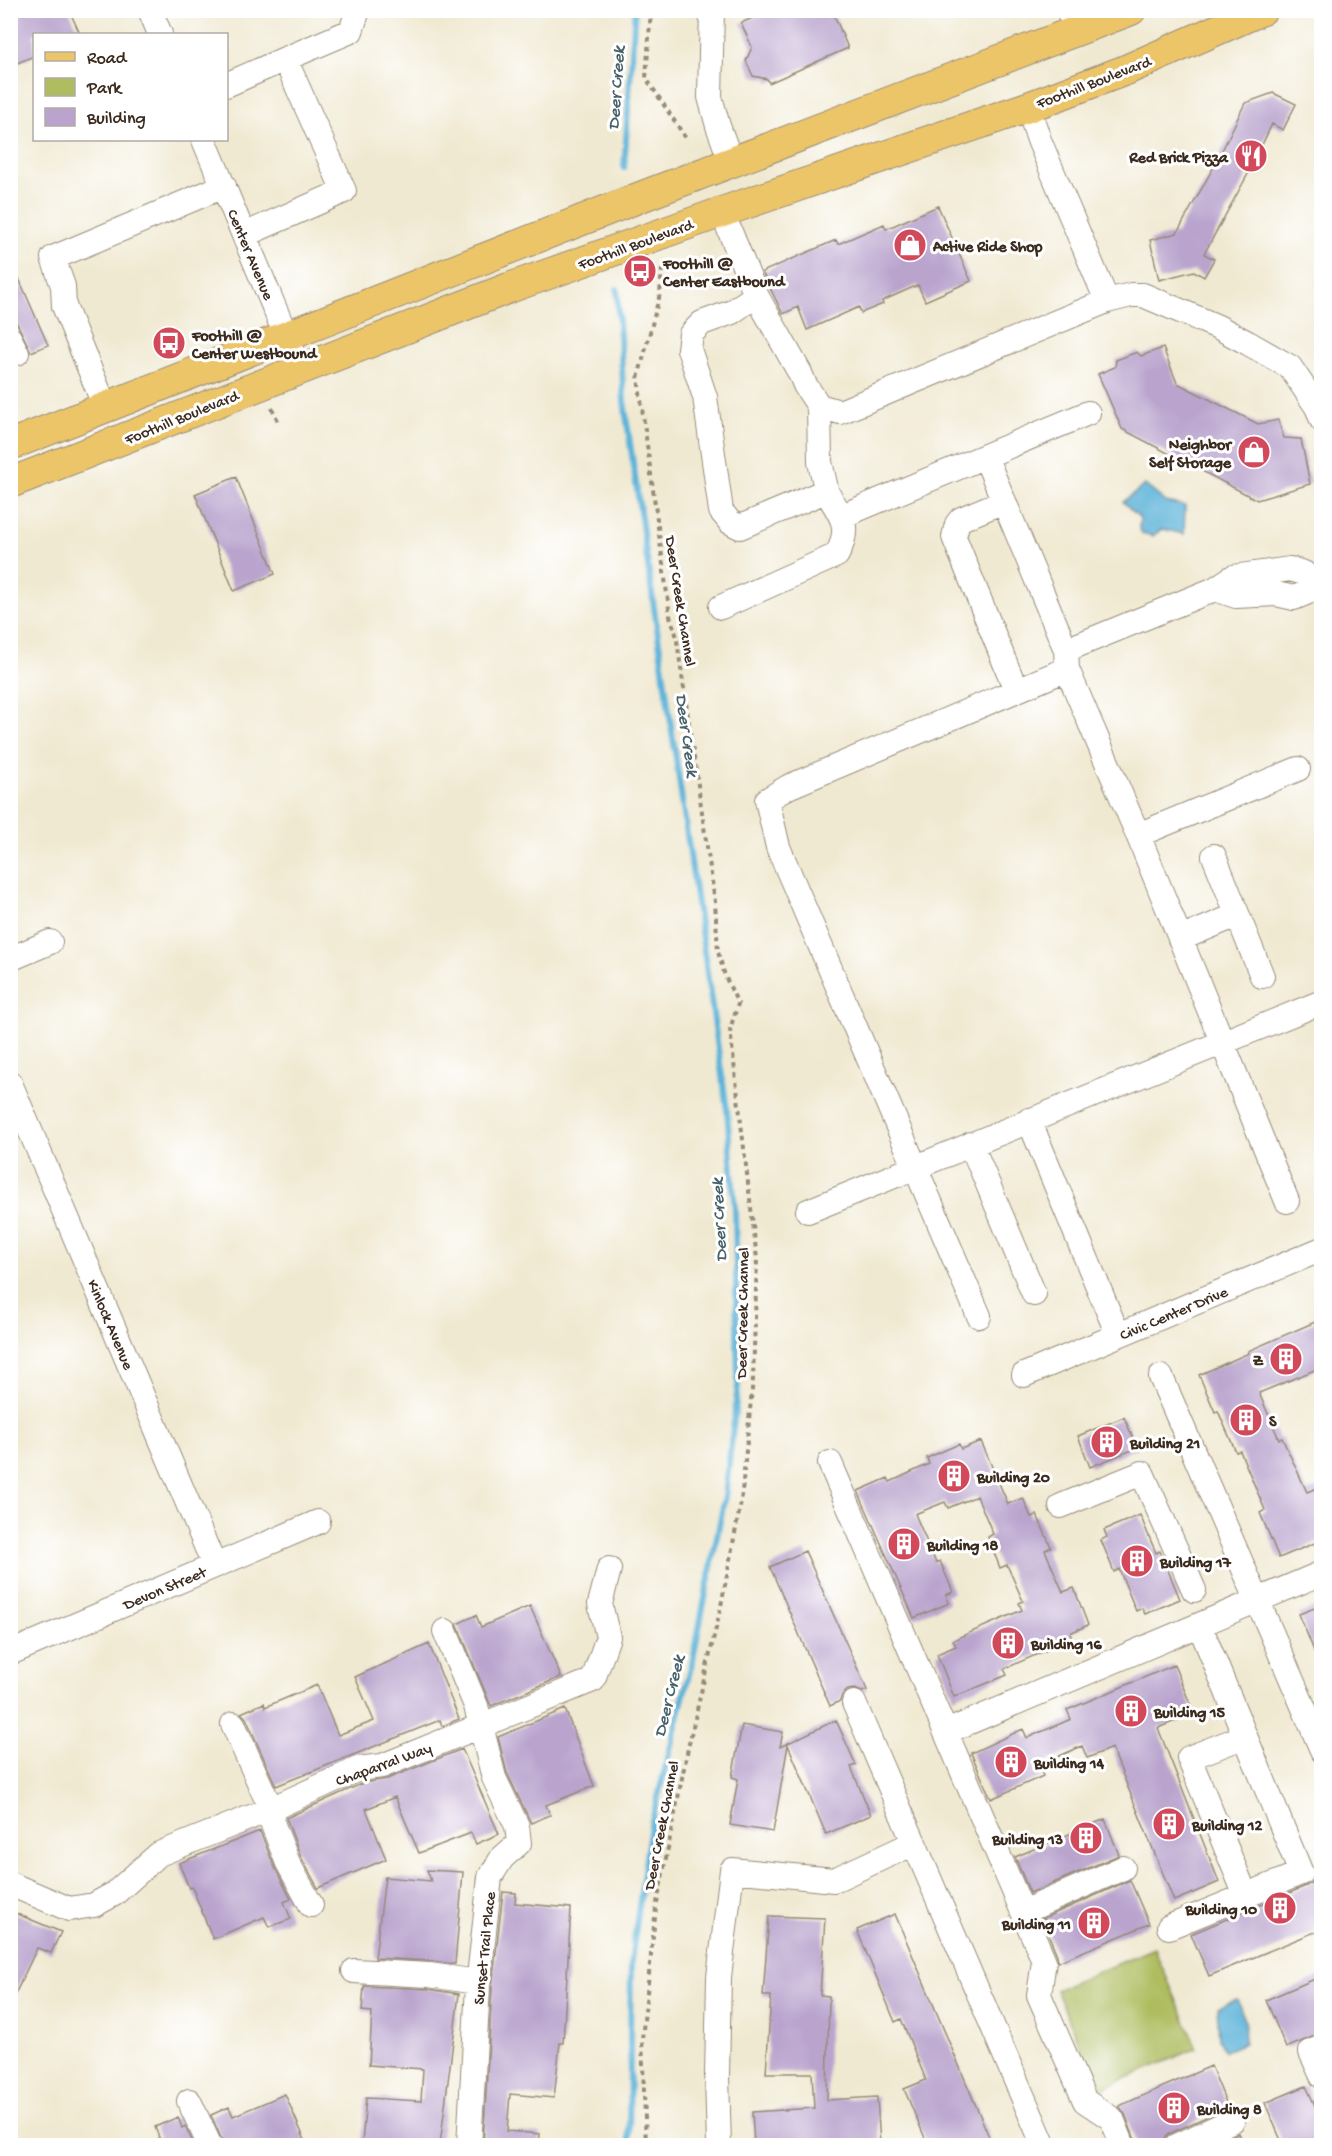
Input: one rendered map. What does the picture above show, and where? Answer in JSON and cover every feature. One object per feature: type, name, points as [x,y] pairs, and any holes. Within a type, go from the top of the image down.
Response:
[{"type":"main road","points":[[10,445],[732,164],[1072,21],[1131,10]]},
{"type":"main road","name":"Foothill Boulevard","points":[[10,483],[509,288],[1028,107],[1126,70],[1262,10]]},
{"type":"street","points":[[150,10],[160,33]]},
{"type":"street","points":[[228,84],[351,31],[358,10]]},
{"type":"street","points":[[712,10],[710,97],[732,164]]},
{"type":"street","points":[[244,235],[344,191],[285,59]]},
{"type":"street","points":[[1028,107],[1039,140],[1107,301]]},
{"type":"street","name":"Center Avenue","points":[[204,141],[300,369]]},
{"type":"street","points":[[105,407],[64,306],[63,286],[53,258],[224,186]]},
{"type":"street","points":[[721,607],[837,555],[845,539],[842,516],[827,493],[820,462],[819,406],[805,385],[756,295],[722,212]]},
{"type":"street","points":[[756,295],[732,312],[702,323],[691,334],[689,349],[705,396],[721,511],[730,522],[740,527],[821,493],[827,493]]},
{"type":"street","points":[[819,406],[840,412],[1107,301],[1131,295],[1143,295],[1218,327],[1290,367],[1317,407],[1322,420]]},
{"type":"street","points":[[842,516],[1088,413]]},
{"type":"street","points":[[985,456],[1287,1201]]},
{"type":"street","points":[[1004,501],[961,519],[954,530],[954,537],[1016,690]]},
{"type":"street","points":[[979,1316],[778,847],[766,800],[788,787],[1016,690],[1067,659],[1215,589],[1236,596],[1270,583],[1290,569],[1304,573],[1317,586]]},
{"type":"street","points":[[1138,835],[1298,769]]},
{"type":"street","points":[[1214,856],[1262,976]]},
{"type":"street","points":[[1180,939],[1237,915]]},
{"type":"street","points":[[10,959],[50,942]]},
{"type":"street","points":[[808,1210],[1322,1002]]},
{"type":"street","name":"Kinlock Avenue","points":[[10,1083],[214,1565]]},
{"type":"street","points":[[1029,1120],[1118,1335]]},
{"type":"street","points":[[971,1144],[1034,1294]]},
{"type":"street","name":"Civic Center Drive","points":[[1024,1375],[1322,1249]]},
{"type":"street","points":[[1161,1377],[1257,1601],[1313,1706],[1322,1750]]},
{"type":"street","points":[[830,1463],[1044,1961],[1039,1995],[1085,2101],[1112,2119],[1124,2145]]},
{"type":"street","points":[[1061,1506],[1142,1473],[1194,1590]]},
{"type":"street","name":"Devon Street","points":[[10,1653],[318,1522]]},
{"type":"street","name":"Chaparral Way","points":[[10,1884],[69,1909],[94,1905],[114,1894],[159,1854],[271,1809],[358,1769],[382,1766],[593,1680],[608,1636],[600,1604],[609,1569]]},
{"type":"street","points":[[946,1732],[1322,1573]]},
{"type":"street","points":[[1169,1927],[1301,1873],[1200,1626]]},
{"type":"street","name":"Sunset Trail Place","points":[[445,1631],[476,1706],[494,1778],[517,1826],[519,1843],[502,1858],[490,1877],[478,1982],[469,2145]]},
{"type":"street","points":[[854,1703],[1044,2145]]},
{"type":"street","points":[[233,1724],[271,1809],[273,1825],[288,1863],[311,1905]]},
{"type":"street","points":[[1245,1736],[1189,1758],[1246,1896]]},
{"type":"street","points":[[719,2145],[717,2076],[720,1977],[732,1870],[834,1880],[914,1843]]},
{"type":"street","points":[[1023,1912],[1124,1868]]},
{"type":"street","points":[[354,1971],[429,1975],[478,1982]]},
{"type":"street","points":[[1322,2047],[1311,2052],[1322,2076]]},
{"type":"street","points":[[189,2101],[210,2145]]},
{"type":"street","points":[[1177,2145],[1233,2120]]},
{"type":"path","points":[[651,10],[646,78],[687,140]]},
{"type":"path","name":"Deer Creek Channel","points":[[646,2145],[642,2038],[656,1908],[741,1502],[753,1379],[757,1258],[730,1029],[738,1004],[725,976],[718,952],[715,902],[676,634],[670,616],[639,378],[660,294],[662,269]]},
{"type":"path","points":[[272,408],[278,421]]},
{"type":"green space","points":[[1154,1948],[1197,2048],[1099,2090],[1056,1990]]},
{"type":"water","points":[[1145,485],[1166,502],[1185,506],[1184,534],[1162,529],[1153,536],[1142,533],[1139,528],[1140,518],[1123,502]]},
{"type":"water","points":[[1237,2000],[1245,2020],[1244,2043],[1225,2051],[1219,2038],[1217,2007]]},
{"type":"building","points":[[10,10],[69,10],[80,33],[33,33],[33,56],[10,66]]},
{"type":"building","points":[[771,10],[832,10],[848,48],[769,83],[767,79],[753,76],[746,61],[752,47],[741,23]]},
{"type":"building","points":[[1273,93],[1296,104],[1283,130],[1272,124],[1248,174],[1204,254],[1214,259],[1204,277],[1194,271],[1159,280],[1150,240],[1177,233],[1218,159],[1245,103]]},
{"type":"building","points":[[938,206],[971,281],[925,301],[918,285],[861,313],[859,307],[807,330],[798,307],[783,314],[762,272],[836,240],[838,244],[884,224],[886,229]]},
{"type":"building","points":[[10,258],[48,345],[31,352],[10,309]]},
{"type":"building","points":[[1163,348],[1177,383],[1258,424],[1278,420],[1284,438],[1301,439],[1310,484],[1257,500],[1122,429],[1098,374],[1115,367],[1116,360],[1137,352],[1141,356]]},
{"type":"building","points":[[236,477],[275,574],[234,591],[195,494]]},
{"type":"building","points":[[1322,1319],[1322,1367],[1259,1393],[1279,1439],[1282,1438],[1307,1492],[1322,1486],[1322,1540],[1279,1558],[1260,1513],[1265,1510],[1240,1451],[1236,1452],[1199,1375]]},
{"type":"building","name":"Building 21","points":[[1124,1417],[1137,1448],[1090,1467],[1078,1436]]},
{"type":"building","points":[[981,1441],[1008,1504],[1023,1498],[1031,1517],[1037,1515],[1051,1547],[1045,1550],[1063,1592],[1074,1588],[1088,1625],[1070,1633],[1072,1639],[1004,1669],[1007,1675],[954,1697],[937,1654],[956,1646],[953,1640],[1022,1610],[1019,1603],[1023,1601],[1007,1565],[1000,1568],[988,1537],[993,1534],[977,1496],[948,1508],[945,1502],[915,1514],[936,1563],[940,1561],[953,1592],[946,1595],[949,1603],[914,1618],[858,1491],[888,1478],[890,1482],[929,1464],[927,1458],[959,1444],[961,1449]]},
{"type":"building","name":"Building 17","points":[[1140,1515],[1156,1553],[1160,1551],[1180,1599],[1145,1614],[1142,1608],[1136,1611],[1119,1569],[1114,1572],[1101,1540],[1107,1537],[1104,1530]]},
{"type":"building","points":[[805,1551],[867,1690],[862,1692],[855,1689],[848,1690],[842,1695],[840,1701],[830,1706],[770,1567]]},
{"type":"building","points":[[1322,1605],[1322,1668],[1321,1668],[1299,1614]]},
{"type":"building","points":[[530,1606],[561,1677],[491,1706],[457,1624],[476,1615],[481,1627]]},
{"type":"building","points":[[429,1644],[459,1719],[442,1726],[440,1720],[276,1786],[246,1718],[241,1713],[264,1703],[265,1707],[317,1685],[338,1735],[374,1721],[355,1677]]},
{"type":"building","points":[[1174,1665],[1194,1713],[1158,1728],[1219,1882],[1174,1901],[1112,1748],[1087,1758],[1082,1746],[1039,1765],[1043,1776],[991,1799],[971,1753],[1023,1729],[1027,1738],[1071,1719],[1067,1710]]},
{"type":"building","points":[[565,1709],[594,1786],[546,1805],[550,1815],[531,1823],[507,1773],[498,1737]]},
{"type":"building","points":[[836,1720],[856,1765],[851,1767],[871,1815],[826,1834],[788,1745],[773,1832],[730,1825],[738,1779],[732,1777],[742,1725],[783,1732],[780,1747]]},
{"type":"building","points":[[462,1749],[499,1834],[476,1844],[471,1833],[419,1853],[395,1797],[366,1809],[386,1859],[318,1888],[301,1857],[286,1818],[363,1783],[387,1779]]},
{"type":"building","name":"Building 13","points":[[1105,1819],[1119,1855],[1030,1893],[1015,1857]]},
{"type":"building","points":[[260,1831],[291,1899],[284,1902],[291,1919],[269,1927],[264,1917],[213,1939],[192,1887],[189,1888],[179,1863]]},
{"type":"building","points":[[427,1870],[463,1872],[455,1964],[375,1958],[385,1877],[431,1881]]},
{"type":"building","name":"Building 10","points":[[1316,1875],[1322,1887],[1322,1929],[1209,1976],[1191,1934],[1306,1886]]},
{"type":"building","name":"Building 11","points":[[1130,1880],[1149,1924],[1058,1962],[1042,1919]]},
{"type":"building","points":[[503,1892],[516,1893],[515,1903],[571,1908],[563,2043],[560,2043],[554,2098],[510,2094],[507,2131],[540,2134],[539,2145],[483,2145],[492,1987]]},
{"type":"building","points":[[10,1911],[61,1932],[51,1953],[37,1948],[10,2005]]},
{"type":"building","points":[[895,1914],[990,2139],[976,2145],[928,2145],[904,2089],[926,2080],[901,2019],[895,2022],[857,1930]]},
{"type":"building","points":[[769,1916],[825,1918],[820,1995],[829,1996],[827,2100],[877,2097],[880,2145],[754,2145],[752,2112],[814,2108],[812,2073],[766,2073],[771,1996],[763,1996]]},
{"type":"building","points":[[1322,1976],[1322,2033],[1286,2048],[1266,2000]]},
{"type":"building","points":[[364,1986],[428,1989],[459,1994],[440,2145],[362,2144],[366,2098],[421,2101],[423,2069],[369,2065],[372,2012],[362,2011]]},
{"type":"building","name":"Building 8","points":[[1211,2066],[1228,2107],[1171,2133],[1165,2138],[1163,2145],[1137,2145],[1125,2114],[1119,2106]]},
{"type":"building","points":[[1306,2086],[1322,2121],[1322,2145],[1283,2145],[1265,2103]]},
{"type":"building","points":[[285,2094],[307,2145],[224,2145],[211,2115],[229,2107],[233,2116]]},
{"type":"building","points":[[178,2117],[182,2128],[185,2126],[194,2145],[162,2145],[155,2127]]},
{"type":"building","points":[[1239,2133],[1244,2145],[1212,2145]]},
{"type":"waterway","name":"Deer Creek","points":[[624,168],[635,10]]},
{"type":"waterway","name":"Deer Creek","points":[[617,289],[624,401],[727,1110],[735,1209],[738,1385],[725,1496],[693,1659],[651,1824],[631,1961],[629,2146]]},
{"type":"place","name":"Red Brick Pizza","points":[[1251,156]]},
{"type":"place","name":"Active Ride Shop","points":[[910,245]]},
{"type":"place","name":"Foothill @ Center Eastbound","points":[[640,271]]},
{"type":"place","name":"Foothill @ Center Westbound","points":[[169,343]]},
{"type":"place","name":"Neighbor Self Storage","points":[[1254,452]]},
{"type":"place","name":"Z","points":[[1286,1359]]},
{"type":"place","name":"S","points":[[1246,1420]]},
{"type":"place","name":"Building 21","points":[[1107,1442]]},
{"type":"place","name":"Building 20","points":[[954,1476]]},
{"type":"place","name":"Building 18","points":[[904,1544]]},
{"type":"place","name":"Building 17","points":[[1137,1561]]},
{"type":"place","name":"Building 16","points":[[1008,1643]]},
{"type":"place","name":"Building 15","points":[[1131,1711]]},
{"type":"place","name":"Building 14","points":[[1011,1762]]},
{"type":"place","name":"Building 12","points":[[1169,1824]]},
{"type":"place","name":"Building 13","points":[[1086,1838]]},
{"type":"place","name":"Building 10","points":[[1280,1908]]},
{"type":"place","name":"Building 11","points":[[1094,1923]]},
{"type":"place","name":"Building 8","points":[[1174,2108]]}]
